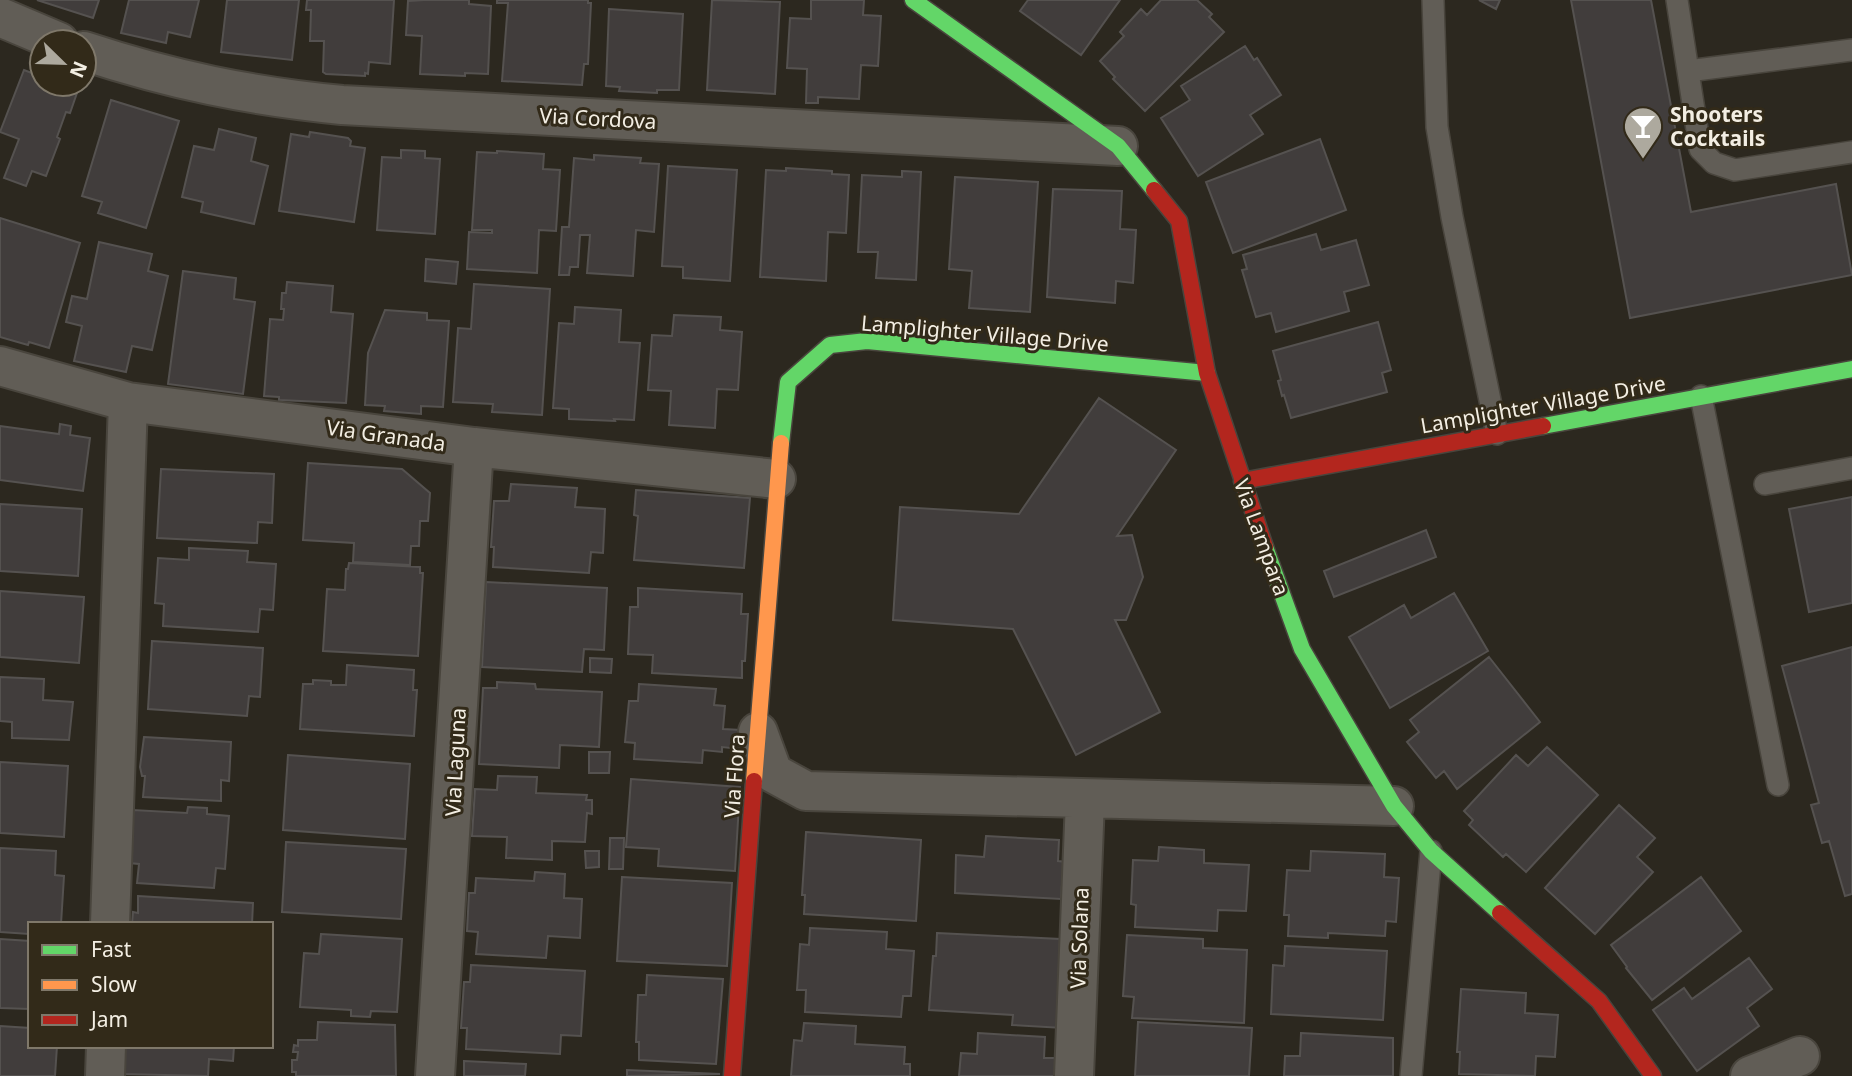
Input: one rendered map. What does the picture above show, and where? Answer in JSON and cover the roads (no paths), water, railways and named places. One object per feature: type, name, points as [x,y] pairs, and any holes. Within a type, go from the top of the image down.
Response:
[{"type":"street","name":"Via Lampara","points":[[914,0],[1118,146],[1179,221],[1207,373],[1302,649],[1395,806],[1431,851],[1599,1001],[1653,1076]]},
{"type":"street","points":[[0,17],[28,29]]},
{"type":"street","name":"Via Cordova","points":[[98,56],[139,70],[206,86],[273,98],[342,105],[1118,146]]},
{"type":"street","name":"Lamplighter Village Drive","points":[[776,480],[788,382],[830,345],[867,341],[1207,373]]},
{"type":"street","name":"Via Granada","points":[[0,366],[128,402],[474,447],[776,480]]},
{"type":"street","name":"Lamplighter Village Drive","points":[[1242,481],[1852,369]]},
{"type":"street","points":[[110,922],[128,402]]},
{"type":"street","name":"Via Laguna","points":[[435,1076],[474,447]]},
{"type":"street","name":"Via Flora","points":[[733,1076],[776,480]]},
{"type":"street","points":[[758,732],[773,773],[806,791],[1395,806]]},
{"type":"street","name":"Via Solana","points":[[1074,1076],[1085,800]]},
{"type":"street","points":[[105,1076],[106,1048]]},
{"type":"street","points":[[1750,1076],[1800,1056]]},
{"type":"lane","points":[[1433,0],[1437,127],[1497,434]]},
{"type":"lane","points":[[1677,0],[1700,149],[1714,163],[1735,170],[1852,152]]},
{"type":"lane","points":[[1688,71],[1852,50]]},
{"type":"lane","points":[[1701,396],[1778,785]]},
{"type":"lane","points":[[1765,484],[1852,468]]},
{"type":"lane","points":[[1411,1076],[1431,851]]},
{"type":"place","name":"Shooters Cocktails","points":[[1643,160]]}]
